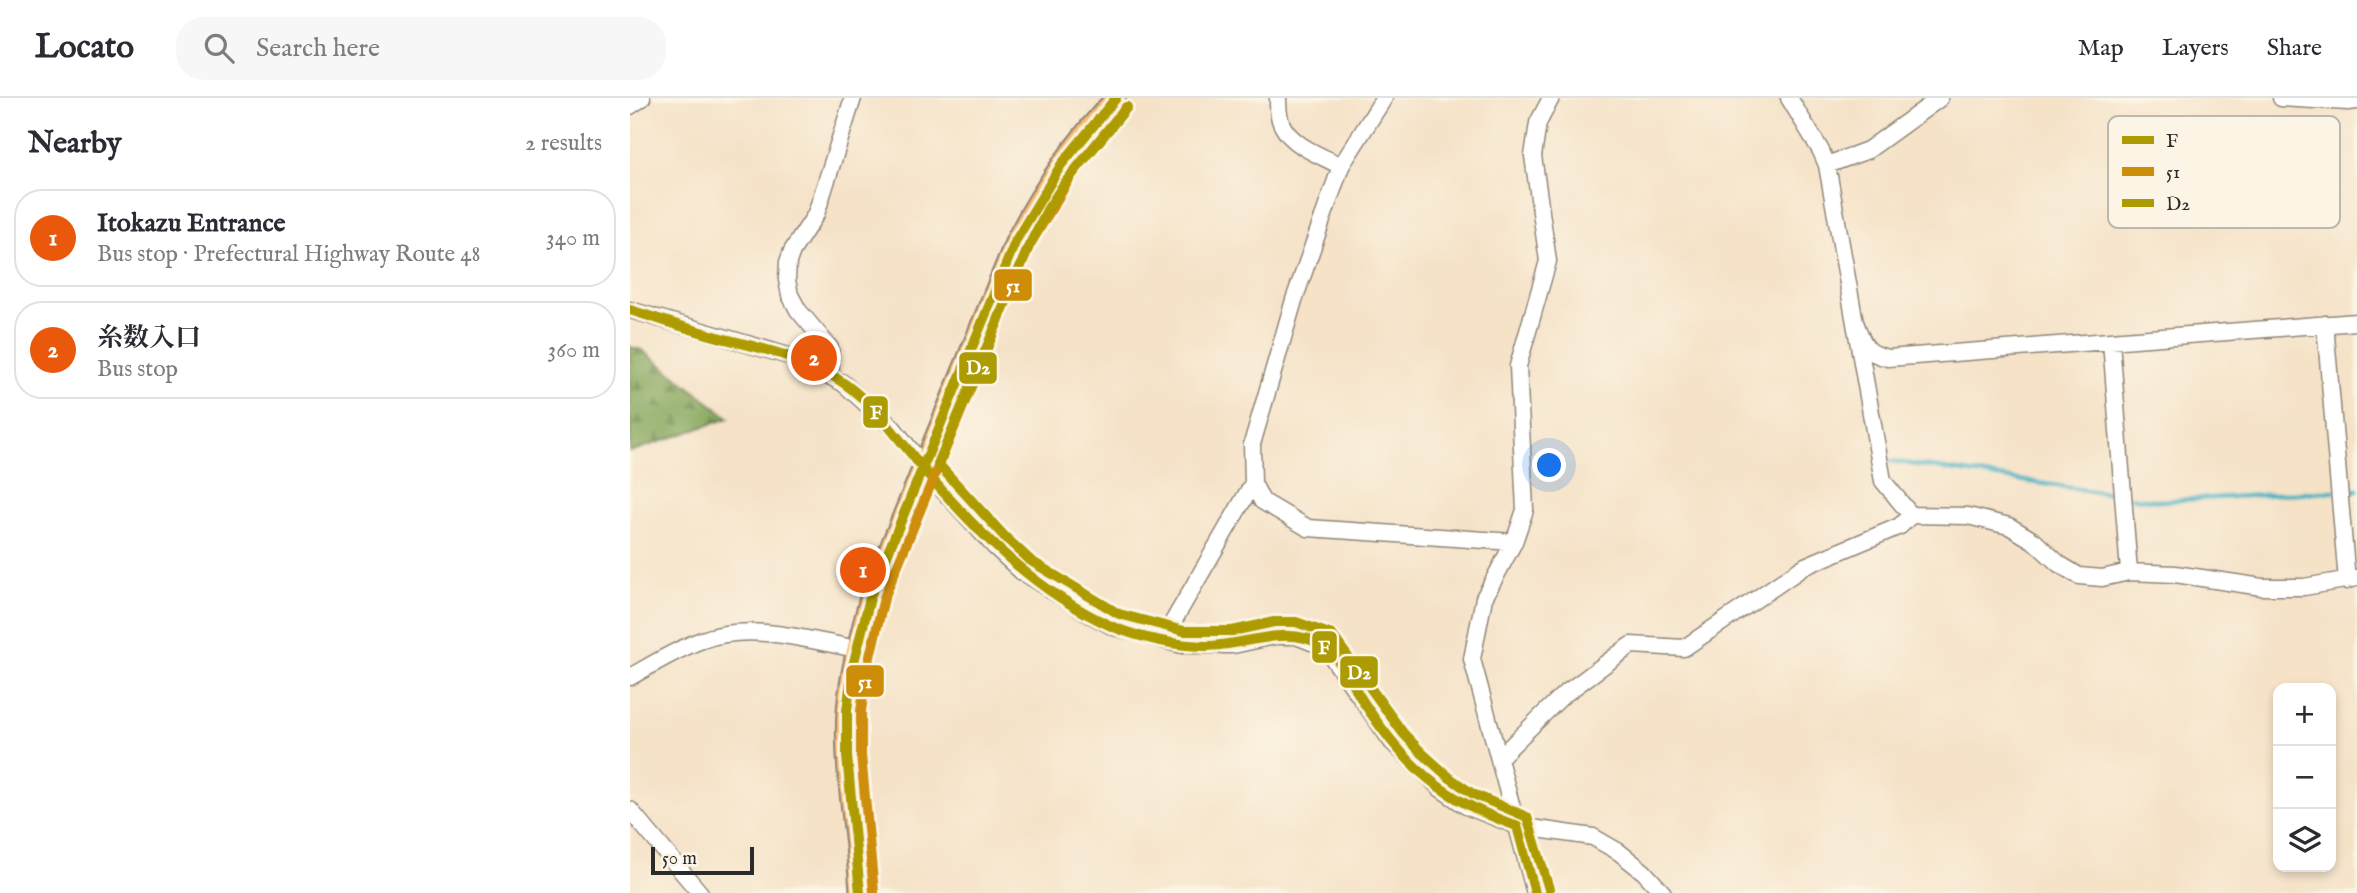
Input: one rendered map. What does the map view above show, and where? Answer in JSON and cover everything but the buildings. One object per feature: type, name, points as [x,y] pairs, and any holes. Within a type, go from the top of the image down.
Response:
[{"type":"main road","points":[[860,893],[853,825],[847,710],[857,649],[871,594],[997,281],[1035,203],[1071,152],[1116,98]]},
{"type":"street","points":[[630,106],[642,98]]},
{"type":"street","points":[[831,375],[830,348],[798,310],[790,295],[788,262],[792,251],[817,214],[853,98]]},
{"type":"street","points":[[1278,98],[1283,127],[1306,148],[1341,166]]},
{"type":"street","points":[[1384,98],[1341,166],[1294,300],[1252,444],[1253,483],[1262,501],[1308,528],[1514,542]]},
{"type":"street","points":[[1535,893],[1472,659],[1484,598],[1514,542],[1525,510],[1518,366],[1548,261],[1533,156],[1538,123],[1550,98]]},
{"type":"street","points":[[1788,98],[1816,141],[1827,165],[1883,481],[1911,515]]},
{"type":"street","points":[[1827,165],[1868,150],[1940,98]]},
{"type":"street","points":[[2281,98],[2348,103],[2357,101]]},
{"type":"street","points":[[630,310],[792,357],[831,375],[875,409],[922,467],[995,547],[1022,572],[1114,627],[1182,645],[1233,645],[1275,636],[1296,636],[1325,648],[1392,742],[1441,789],[1466,806],[1517,826],[1592,838],[1619,852],[1644,872],[1663,893]]},
{"type":"street","points":[[1855,322],[1864,345],[1875,355],[1888,358],[2357,322]]},
{"type":"street","points":[[1499,758],[1562,696],[1631,645],[1684,648],[1805,566],[1900,526],[1911,515],[1968,516],[2009,526],[2034,541],[2059,564],[2079,576],[2102,578],[2129,572],[2175,574],[2262,587],[2304,587],[2352,580],[2340,500],[2325,324]]},
{"type":"street","points":[[2111,341],[2129,572]]},
{"type":"street","points":[[1153,637],[1166,634],[1253,483]]},
{"type":"street","points":[[630,677],[674,652],[724,634],[766,634],[857,649]]},
{"type":"street","points":[[630,810],[700,893]]},
{"type":"green space","points":[[630,347],[642,350],[729,418],[630,452]]},
{"type":"waterway","points":[[1891,461],[2119,495]]},
{"type":"waterway","points":[[2344,491],[2357,490]]},
{"type":"waterway","points":[[2127,497],[2161,501],[2335,491]]},
{"type":"transit line","name":"F","points":[[860,893],[847,756],[847,710],[853,666],[871,594],[1016,240],[1061,165],[1116,98]]},
{"type":"transit line","name":"51","points":[[874,892],[861,755],[861,711],[867,669],[884,598],[1029,246],[1073,173],[1126,107]]},
{"type":"transit line","name":"D2","points":[[1127,107],[1064,184],[1047,210],[1029,246],[938,464],[1005,537],[1031,561],[1119,614],[1184,631],[1232,631],[1274,622],[1296,622],[1332,635],[1403,733],[1422,753],[1473,794],[1527,817],[1549,889]]},
{"type":"transit line","name":"F","points":[[630,310],[784,355],[815,367],[845,384],[878,414],[945,494],[1010,559],[1058,596],[1111,626],[1146,638],[1183,645],[1221,645],[1266,637],[1295,636],[1310,639],[1323,646],[1341,665],[1380,726],[1412,764],[1447,793],[1517,826]]},
{"type":"transit line","name":"F","points":[[1517,826],[1535,893]]},
{"type":"place","name":"糸数入口","points":[[814,358]]},
{"type":"place","name":"Itokazu Entrance","points":[[863,570]]}]
